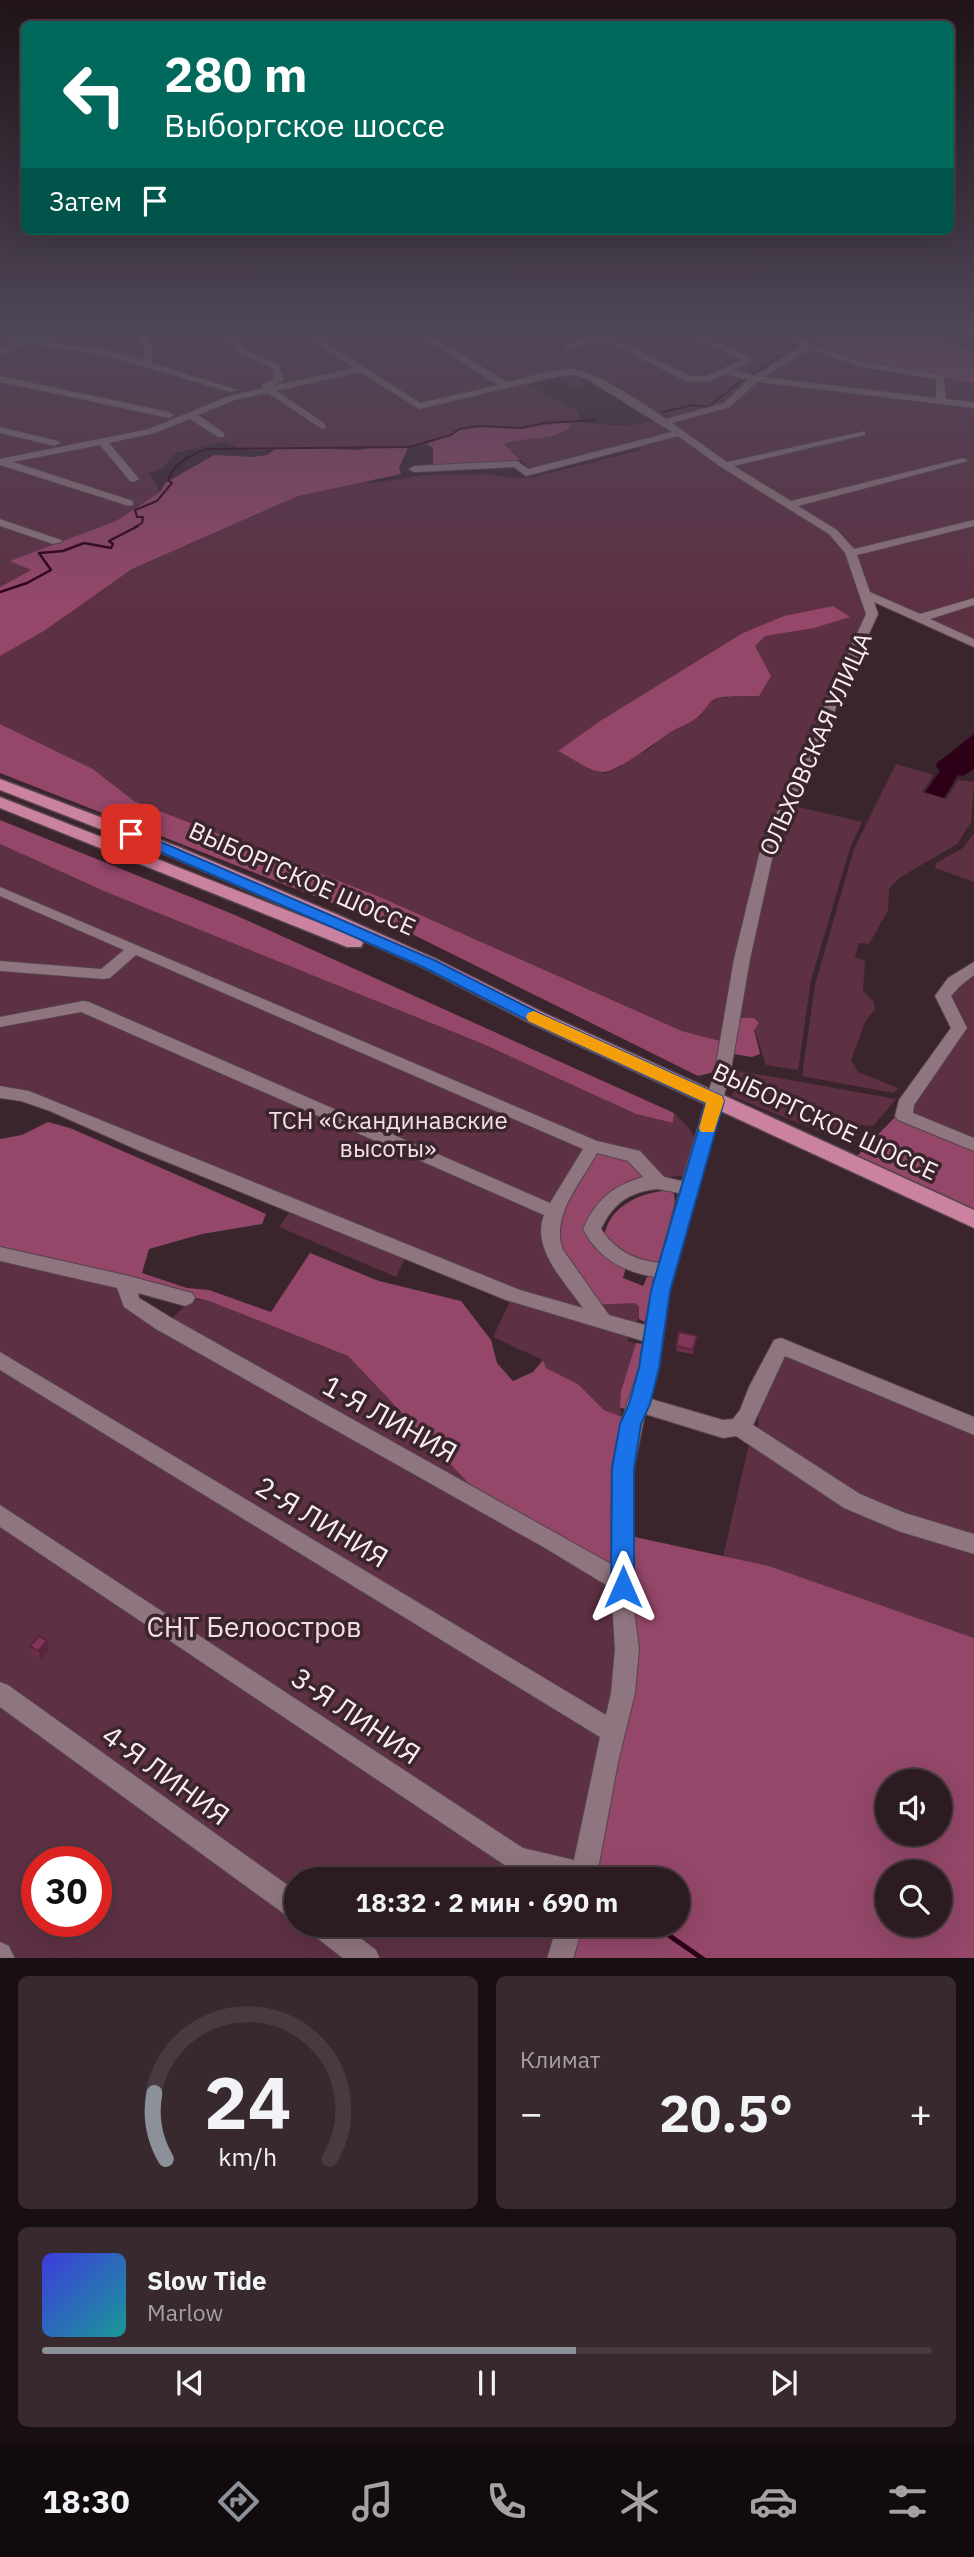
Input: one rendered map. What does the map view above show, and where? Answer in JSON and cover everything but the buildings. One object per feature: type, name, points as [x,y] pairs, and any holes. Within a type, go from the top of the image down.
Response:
[{"type":"main road","name":"ВЫБОРГСКОЕ ШОССЕ","points":[[0,784],[162,846],[329,918],[429,963],[539,1019],[974,1220]]},
{"type":"main road","name":"ВЫБОРГСКОЕ ШОССЕ","points":[[0,802],[539,1019]]},
{"type":"street","points":[[1,459],[55,443],[150,425],[159,420]]},
{"type":"street","points":[[1,459],[103,442],[152,431],[178,420]]},
{"type":"street","points":[[199,420],[221,435]]},
{"type":"street","points":[[314,420],[322,426]]},
{"type":"street","points":[[661,420],[725,465],[832,532],[845,543],[851,553],[974,523]]},
{"type":"street","points":[[664,422],[670,420]]},
{"type":"street","points":[[0,430],[55,443]]},
{"type":"street","points":[[414,469],[481,467],[508,463],[517,464],[526,473],[679,433]]},
{"type":"street","points":[[725,465],[862,433]]},
{"type":"street","points":[[103,442],[134,479]]},
{"type":"street","points":[[1,459],[129,503]]},
{"type":"street","points":[[789,505],[964,461]]},
{"type":"street","points":[[0,522],[57,542]]},
{"type":"street","name":"ОЛЬХОВСКАЯ УЛИЦА","points":[[586,1867],[623,1693],[627,1649],[623,1583],[623,1468],[631,1422],[639,1404],[654,1336],[660,1291],[716,1101],[728,1049],[747,933],[766,855],[777,825],[815,752],[843,675],[867,631],[872,614],[851,553]]},
{"type":"street","points":[[867,595],[974,643]]},
{"type":"street","points":[[921,618],[974,601]]},
{"type":"street","points":[[0,891],[593,1146],[634,1156],[657,1181]]},
{"type":"street","points":[[0,966],[104,974],[134,950]]},
{"type":"street","points":[[974,967],[954,982],[943,996],[959,1028],[905,1104],[904,1112],[904,1116],[911,1120],[974,1145]]},
{"type":"street","points":[[0,1022],[83,1006],[554,1212]]},
{"type":"street","points":[[0,1092],[23,1095],[56,1107],[146,1147],[513,1295],[565,1313],[601,1319],[654,1336]]},
{"type":"street","points":[[593,1146],[549,1225],[550,1240],[555,1253],[601,1319]]},
{"type":"street","points":[[666,1271],[646,1269],[615,1258],[601,1246],[592,1229],[596,1217],[608,1201],[633,1186],[657,1181],[688,1189]]},
{"type":"street","points":[[0,1254],[128,1292],[186,1298]]},
{"type":"street","name":"1-Я ЛИНИЯ","points":[[128,1292],[163,1323],[553,1541],[623,1583]]},
{"type":"street","points":[[739,1427],[749,1414],[759,1387],[781,1346],[974,1426]]},
{"type":"street","name":"2-Я ЛИНИЯ","points":[[0,1360],[596,1723],[614,1731]]},
{"type":"street","points":[[639,1404],[723,1429],[739,1427],[852,1501],[901,1522],[974,1544]]},
{"type":"street","name":"3-Я ЛИНИЯ","points":[[0,1515],[517,1859],[547,1867]]},
{"type":"street","name":"4-Я ЛИНИЯ","points":[[0,1693],[284,1898]]},
{"type":"street","points":[[338,1937],[368,1958]]},
{"type":"street","points":[[560,1958],[566,1937]]},
{"type":"green space","points":[[0,420],[581,420],[582,423],[629,426],[653,420],[974,420],[974,643],[894,606],[869,602],[872,613],[790,805],[862,822],[850,848],[811,980],[798,1070],[766,1065],[757,1035],[748,1018],[743,1020],[729,1043],[682,1031],[380,897],[134,801],[93,769],[0,724],[0,656],[44,631],[132,569],[298,496],[363,482],[373,483],[423,475],[487,474],[513,478],[534,477],[641,450],[632,444],[532,470],[504,445],[517,439],[566,431],[569,422],[523,428],[502,425],[459,429],[427,444],[408,448],[381,446],[330,450],[304,447],[257,451],[239,449],[226,441],[176,453],[162,469],[149,473],[160,492],[116,521],[11,561],[31,570],[0,587]],"holes":[[[832,606],[785,631],[765,636],[754,646],[769,674],[742,696],[717,698],[708,704],[701,716],[665,735],[648,750],[625,760],[620,767],[605,773],[596,771],[559,751],[600,721],[741,634]]]},
{"type":"green space","points":[[896,764],[934,775],[922,792],[946,799],[958,780],[974,782],[971,822],[957,844],[899,878],[889,889],[888,910],[869,944],[859,943],[855,957],[865,961],[863,991],[874,1002],[875,1009],[865,1022],[851,1060],[858,1072],[898,1088],[894,1093],[802,1076],[815,985],[854,849]]},
{"type":"green space","points":[[974,833],[974,882],[935,868],[936,863],[963,848]]},
{"type":"green space","name":"ТСН «Скандинавские высоты»","points":[[0,844],[106,892],[483,1044],[636,1114],[673,1123],[674,1113],[689,1129],[695,1142],[684,1176],[648,1178],[592,1148],[607,1302],[635,1303],[639,1307],[639,1319],[627,1341],[636,1343],[621,1391],[621,1417],[604,1410],[578,1384],[545,1368],[543,1360],[493,1337],[513,1295],[408,1253],[396,1277],[279,1227],[293,1207],[146,1147],[0,1092]]},
{"type":"green space","points":[[974,967],[974,1145],[914,1122],[905,1107],[959,1028],[943,996]]},
{"type":"green space","points":[[739,1071],[896,1099],[873,1126],[839,1123],[838,1139],[732,1096]],"holes":[[[766,1094],[817,1107],[815,1119],[806,1117],[806,1113],[764,1101]]]},
{"type":"green space","name":"СНТ Белоостров","points":[[0,1254],[111,1278],[131,1302],[165,1324],[193,1299],[209,1301],[348,1356],[491,1507],[620,1579],[627,1649],[585,1867],[284,1867],[284,1937],[566,1937],[560,1958],[0,1958]]},
{"type":"green space","points":[[781,1346],[974,1424],[974,1638],[769,1566],[723,1557],[748,1448],[758,1428],[759,1387]]},
{"type":"shaded area","points":[[569,422],[571,426],[557,434],[504,444],[520,460],[433,468],[433,448],[427,444],[459,429],[502,425],[523,428]]},
{"type":"shaded area","points":[[381,446],[408,448],[399,468],[401,474],[298,496],[132,569],[44,631],[0,656],[0,587],[31,570],[10,561],[116,521],[160,492],[165,483],[214,455],[253,457],[267,455],[279,447],[359,450]]},
{"type":"shaded area","points":[[833,606],[850,617],[814,628],[765,636],[755,646],[771,676],[759,696],[714,699],[694,720],[669,733],[624,764],[607,771],[591,769],[558,751],[600,721],[741,634],[784,616]]},
{"type":"shaded area","points":[[0,724],[93,769],[134,801],[380,897],[682,1031],[728,1043],[733,1018],[754,1018],[759,1023],[754,1030],[760,1054],[752,1057],[727,1053],[723,1070],[698,1076],[414,935],[0,773]]},
{"type":"shaded area","points":[[974,734],[974,769],[963,776],[958,775],[944,798],[925,792],[940,771],[936,767],[937,763]]},
{"type":"shaded area","points":[[0,820],[235,915],[674,1113],[673,1123],[636,1114],[483,1044],[106,892],[0,844]]},
{"type":"shaded area","points":[[902,1110],[974,1145],[974,1210],[856,1157]]},
{"type":"shaded area","points":[[48,1122],[70,1128],[266,1214],[262,1224],[202,1234],[149,1249],[142,1273],[187,1288],[209,1290],[271,1312],[310,1253],[379,1281],[461,1301],[491,1340],[497,1363],[513,1381],[533,1372],[543,1360],[546,1368],[578,1384],[604,1410],[628,1419],[621,1534],[769,1566],[974,1638],[974,1958],[560,1958],[566,1937],[690,1937],[690,1867],[585,1867],[606,1762],[623,1587],[491,1507],[348,1356],[209,1301],[0,1254],[0,1139],[22,1135]]},
{"type":"shaded area","points":[[592,1148],[634,1156],[648,1173],[588,1228],[627,1264],[623,1278],[643,1286],[650,1271],[657,1274],[649,1324],[639,1319],[639,1307],[635,1303],[589,1305],[555,1253],[551,1220]]},
{"type":"shaded area","points":[[670,1190],[675,1201],[660,1264],[649,1267],[603,1243],[610,1220],[625,1204],[646,1194]]},
{"type":"shaded area","points":[[636,1343],[644,1344],[644,1358],[628,1409],[620,1408],[621,1391]]},
{"type":"waterway","points":[[135,527],[142,523],[143,517],[137,517],[135,510],[157,501],[172,483],[168,480],[174,469],[189,457],[207,449],[409,447],[451,435],[459,429],[479,426],[523,428],[544,423],[589,420]]},
{"type":"waterway","points":[[0,592],[27,583],[51,570],[39,553],[63,551],[84,543],[111,548],[113,544],[109,541],[138,526]]},
{"type":"waterway","points":[[671,1937],[702,1958]]},
{"type":"slow traffic","points":[[534,1017],[716,1101],[708,1128]]},
{"type":"route","points":[[131,834],[429,963],[539,1019],[716,1101],[691,1178],[660,1291],[649,1368],[631,1424],[623,1468],[623,1587]]}]
